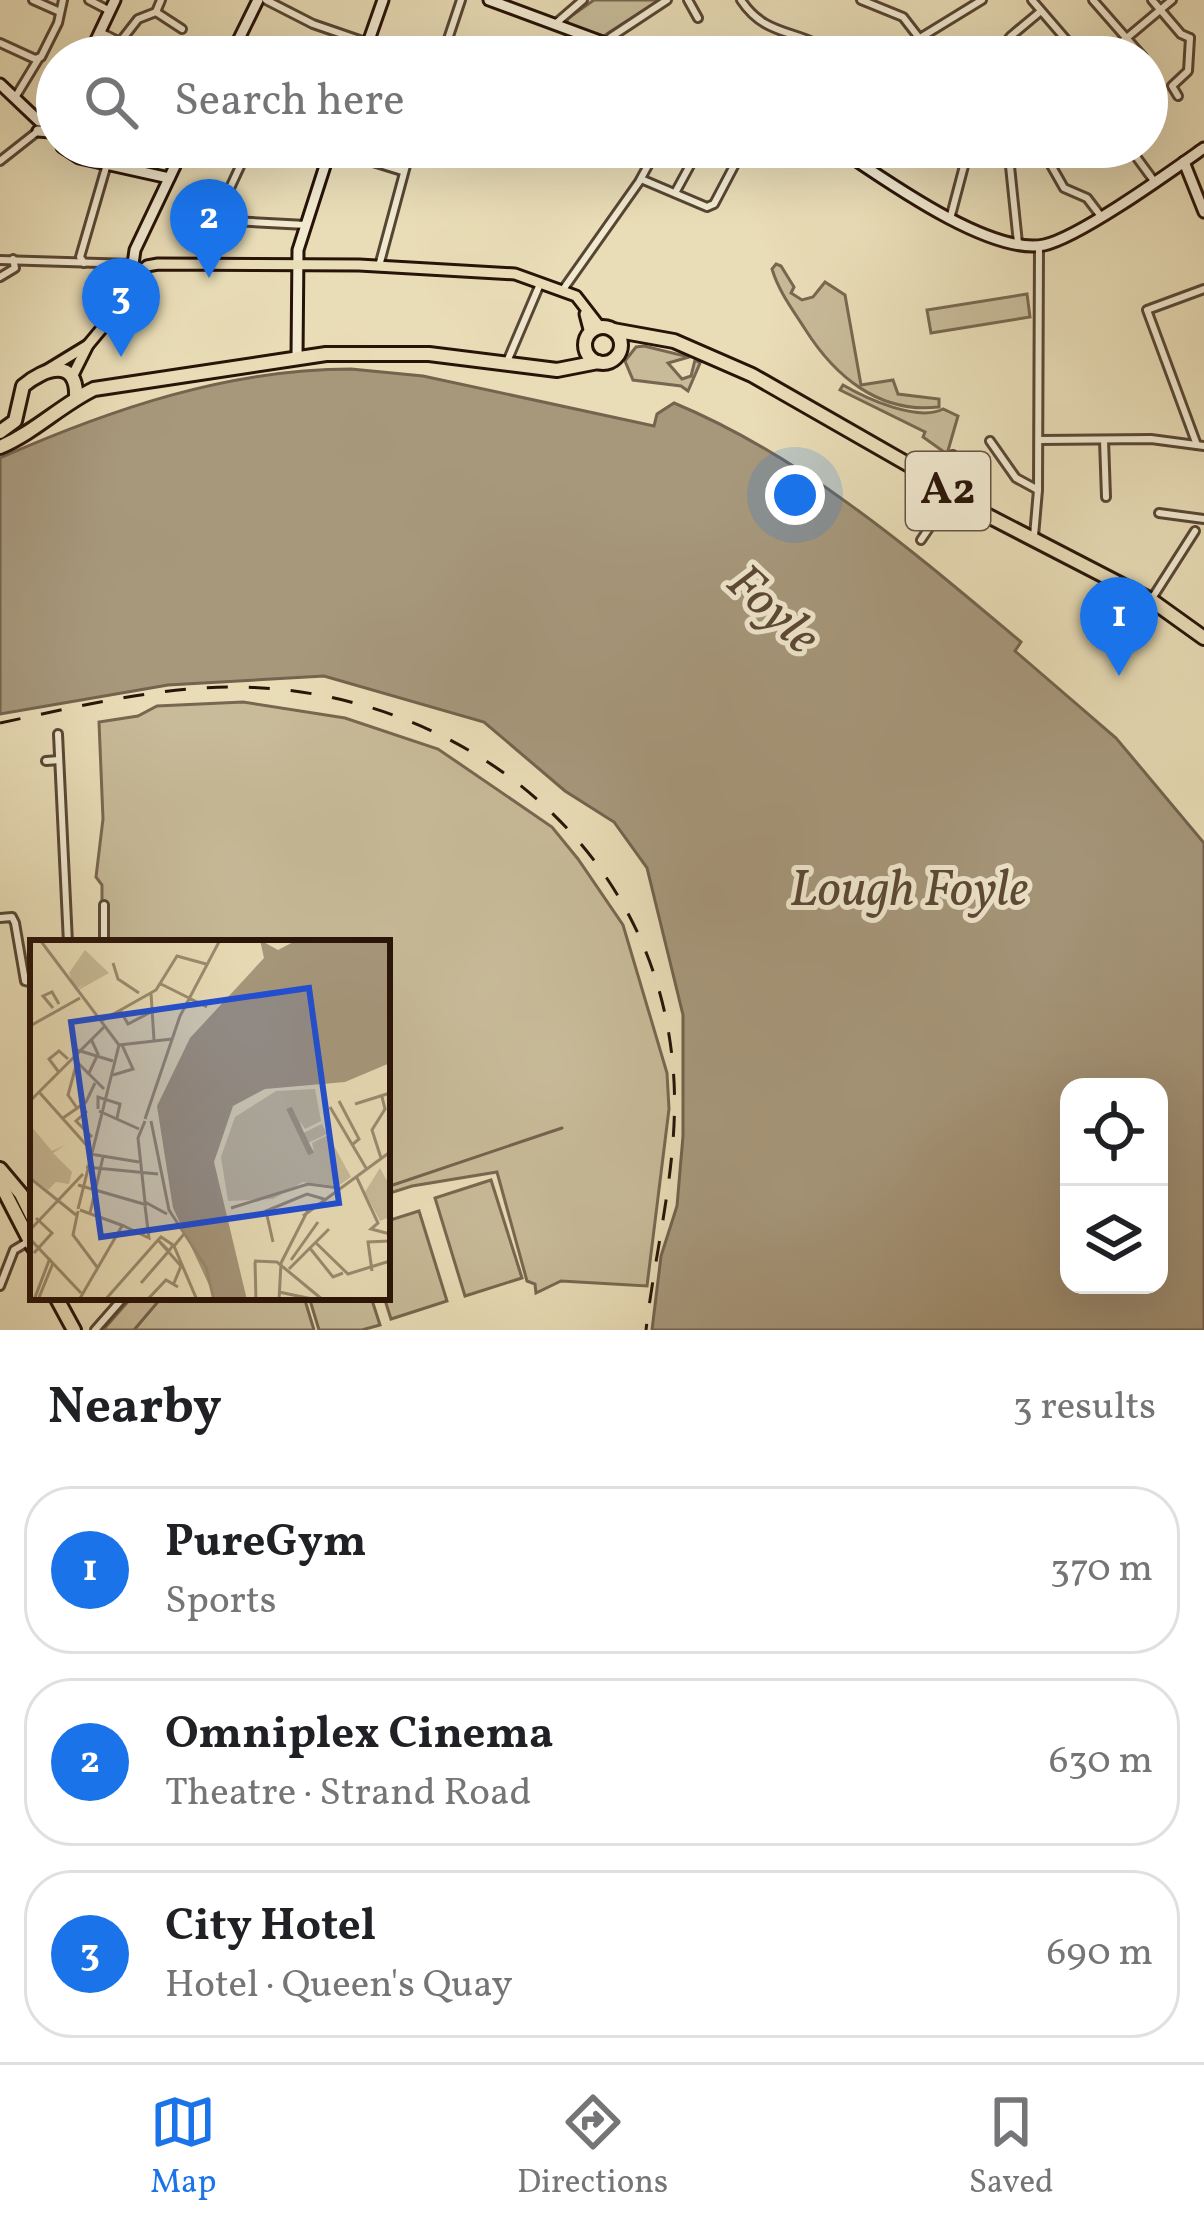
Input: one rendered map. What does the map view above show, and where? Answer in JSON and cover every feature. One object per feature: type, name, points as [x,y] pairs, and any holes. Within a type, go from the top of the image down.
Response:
[{"type":"highway","points":[[545,368],[572,356],[597,333]]},
{"type":"highway","points":[[597,333],[619,338],[620,349]]},
{"type":"highway","points":[[597,333],[588,355],[598,362]]},
{"type":"highway","name":"A2","points":[[597,333],[656,335],[752,375],[975,509],[1151,600],[1202,636]]},
{"type":"highway","points":[[0,447],[94,389],[297,357],[411,353],[557,370],[611,360],[620,349],[656,335]]},
{"type":"highway","points":[[0,432],[11,425],[20,408],[23,386],[45,371],[60,369],[94,389]]},
{"type":"highway","points":[[74,379],[76,398]]},
{"type":"highway","points":[[20,408],[29,418],[47,422]]},
{"type":"highway","points":[[3,1177],[30,1214]]},
{"type":"highway","points":[[3,1177],[30,1237]]},
{"type":"highway","points":[[60,1300],[75,1330]]},
{"type":"main road","points":[[242,36],[262,0]]},
{"type":"main road","points":[[370,36],[383,0]]},
{"type":"main road","points":[[498,1],[585,36]]},
{"type":"main road","points":[[98,36],[113,5]]},
{"type":"main road","points":[[0,84],[36,115]]},
{"type":"main road","points":[[868,168],[949,221],[1039,246],[1074,232],[1204,148]]},
{"type":"main road","points":[[1184,162],[1204,212]]},
{"type":"main road","points":[[124,168],[169,178]]},
{"type":"main road","points":[[74,379],[88,345],[135,269],[135,250],[174,168]]},
{"type":"main road","points":[[297,357],[297,265],[323,168]]},
{"type":"main road","points":[[135,250],[147,266]]},
{"type":"main road","points":[[135,269],[208,263],[515,274],[541,280],[582,303],[597,333]]},
{"type":"main road","points":[[45,371],[88,345]]},
{"type":"street","points":[[33,0],[60,12]]},
{"type":"street","points":[[49,36],[63,0]]},
{"type":"street","points":[[89,0],[113,5]]},
{"type":"street","points":[[125,36],[138,19],[156,12],[161,0]]},
{"type":"street","points":[[262,0],[348,36]]},
{"type":"street","points":[[449,36],[461,0]]},
{"type":"street","points":[[554,25],[583,0]]},
{"type":"street","points":[[612,36],[667,0]]},
{"type":"street","points":[[688,0],[698,18]]},
{"type":"street","points":[[741,0],[761,24],[797,36]]},
{"type":"street","points":[[861,0],[893,10],[917,36]]},
{"type":"street","points":[[1093,0],[1124,36]]},
{"type":"street","points":[[1152,0],[1190,38]]},
{"type":"street","points":[[1128,36],[1172,0]]},
{"type":"street","points":[[925,36],[978,1]]},
{"type":"street","points":[[1034,1],[1063,36]]},
{"type":"street","points":[[1010,36],[1041,11]]},
{"type":"street","points":[[156,12],[182,28]]},
{"type":"street","points":[[1190,38],[1204,30]]},
{"type":"street","points":[[100,32],[108,36]]},
{"type":"street","points":[[1178,96],[1172,86],[1188,71],[1190,38]]},
{"type":"street","points":[[0,43],[36,57]]},
{"type":"street","points":[[15,97],[36,63]]},
{"type":"street","points":[[0,161],[36,133]]},
{"type":"street","points":[[84,262],[80,257],[105,168]]},
{"type":"street","points":[[208,263],[214,220],[239,168]]},
{"type":"street","points":[[390,168],[402,172]]},
{"type":"street","points":[[379,266],[403,168]]},
{"type":"street","points":[[562,291],[647,168]]},
{"type":"street","points":[[675,193],[689,168]]},
{"type":"street","points":[[641,179],[707,207],[714,205],[733,168]]},
{"type":"street","points":[[949,221],[963,168]]},
{"type":"street","points":[[1010,168],[1018,243]]},
{"type":"street","points":[[1055,168],[1064,188],[1087,198],[1100,215]]},
{"type":"street","points":[[1144,168],[1154,181]]},
{"type":"street","points":[[214,220],[306,225]]},
{"type":"street","points":[[1033,540],[1038,490],[1039,246]]},
{"type":"street","points":[[0,259],[135,269]]},
{"type":"street","points":[[0,277],[15,268],[13,261]]},
{"type":"street","points":[[506,364],[541,280]]},
{"type":"street","points":[[1038,440],[1151,439],[1200,446],[1147,310],[1204,289]]},
{"type":"street","points":[[1104,440],[1106,497]]},
{"type":"street","points":[[990,441],[1016,478],[1038,490]]},
{"type":"street","points":[[953,455],[983,492],[975,509]]},
{"type":"street","points":[[921,540],[952,494]]},
{"type":"street","points":[[1159,513],[1204,519]]},
{"type":"street","points":[[1151,600],[1195,532]]},
{"type":"street","points":[[58,734],[68,940]]},
{"type":"street","points":[[46,760],[59,760]]},
{"type":"street","points":[[104,905],[104,940]]},
{"type":"street","points":[[0,918],[12,917],[15,922],[25,981],[30,982]]},
{"type":"street","points":[[0,1286],[14,1250],[30,1242]]},
{"type":"street","points":[[95,1330],[121,1300]]},
{"type":"shaded area","points":[[594,0],[660,0],[604,36],[568,24],[567,19]]},
{"type":"shaded area","points":[[776,264],[794,287],[791,293],[802,300],[813,297],[825,282],[845,295],[861,385],[893,380],[898,394],[939,399],[939,407],[917,408],[877,398],[844,376],[817,346],[787,300],[772,269]]},
{"type":"shaded area","points":[[1027,294],[1030,317],[931,333],[927,310]]},
{"type":"shaded area","points":[[636,347],[689,357],[668,363],[682,379],[691,376],[695,360],[700,363],[688,391],[633,380],[625,361]]},
{"type":"shaded area","points":[[843,385],[893,407],[920,413],[943,409],[958,416],[947,454],[923,437],[925,432],[840,390]]},
{"type":"shaded area","points":[[243,702],[345,718],[438,749],[552,827],[623,925],[667,1073],[669,1109],[647,1286],[561,1281],[536,1293],[535,1284],[527,1281],[497,1172],[390,1193],[390,940],[106,940],[108,905],[102,905],[102,885],[96,877],[103,819],[99,722],[138,716],[157,706]]},
{"type":"shaded area","points":[[491,1180],[522,1278],[465,1296],[435,1198]]},
{"type":"shaded area","points":[[419,1211],[447,1301],[391,1319],[385,1300],[390,1300],[390,1220]]},
{"type":"shaded area","points":[[129,1300],[305,1300],[314,1330],[103,1330]]},
{"type":"shaded area","points":[[310,1300],[372,1300],[380,1325],[362,1330],[319,1330]]},
{"type":"water","name":"Lough Foyle","points":[[351,369],[423,376],[654,426],[657,414],[674,403],[768,451],[856,509],[1021,642],[1015,651],[1116,738],[1204,843],[1204,1330],[652,1330],[661,1256],[677,1206],[683,1136],[683,1015],[647,868],[614,822],[565,791],[484,722],[324,676],[168,685],[0,714],[0,458],[128,408],[260,376]]},
{"type":"waterway","points":[[390,1186],[562,1128]]},
{"type":"waterway","points":[[134,1330],[159,1300]]},
{"type":"railway","points":[[0,723],[175,690],[234,687],[316,694],[393,715],[465,748],[529,793],[584,848],[627,912],[658,986],[673,1067],[674,1133],[646,1330]]},
{"type":"place","name":"Omniplex Cinema","points":[[209,278]]},
{"type":"place","name":"City Hotel","points":[[121,357]]},
{"type":"place","name":"PureGym","points":[[1119,676]]},
{"type":"water label","name":"Foyle","points":[[772,611]]}]
